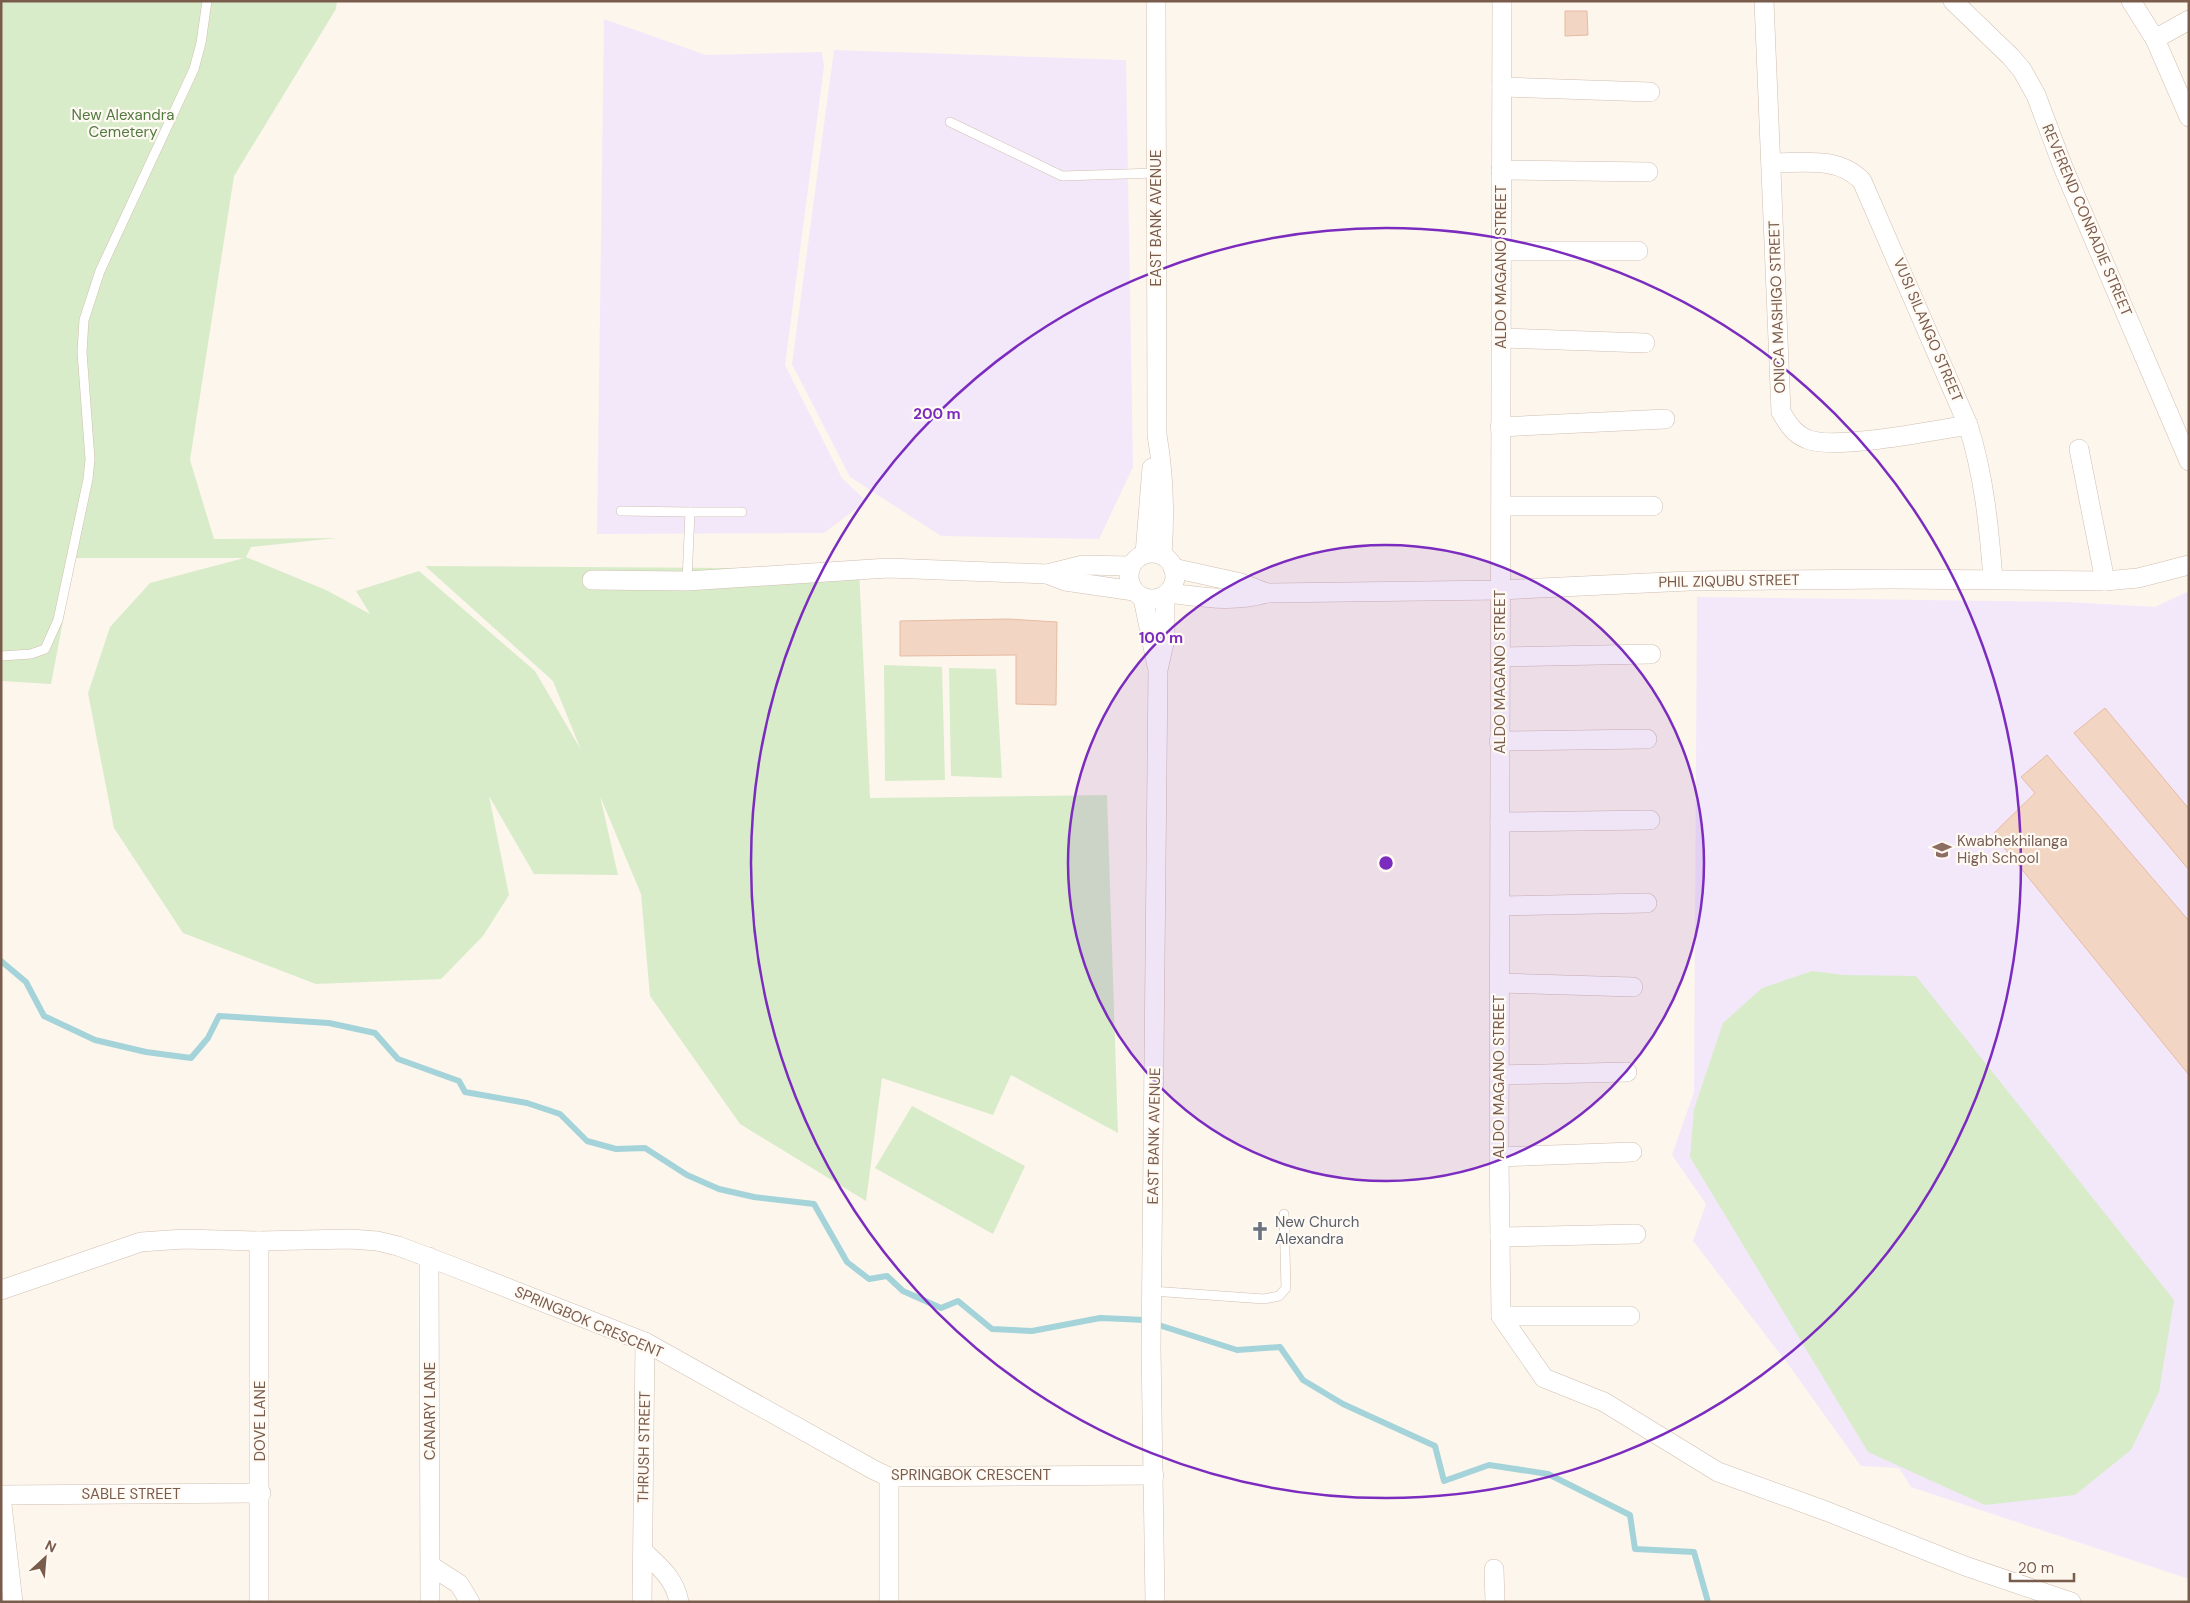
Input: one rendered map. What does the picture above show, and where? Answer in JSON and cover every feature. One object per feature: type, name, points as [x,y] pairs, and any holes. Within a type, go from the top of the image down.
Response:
[{"type":"street","name":"EAST BANK AVENUE","points":[[1156,1],[1157,435],[1160,559]]},
{"type":"street","name":"ALDO MAGANO STREET","points":[[1501,1316],[1499,741],[1501,657],[1502,1]]},
{"type":"street","name":"ONICA MASHIGO STREET","points":[[1764,1],[1781,412],[1796,433],[1808,440],[1823,443],[1886,438],[1968,425]]},
{"type":"street","name":"REVEREND CONRADIE STREET","points":[[1953,1],[2011,57],[2022,70],[2036,95],[2063,167],[2189,461]]},
{"type":"street","points":[[2131,1],[2155,39],[2189,117]]},
{"type":"street","points":[[2155,39],[2189,20]]},
{"type":"street","points":[[1502,87],[1650,92]]},
{"type":"street","name":"VUSI SILANGO STREET","points":[[1771,163],[1829,162],[1853,172],[1862,181],[1968,425],[1977,452],[1987,510],[1993,579]]},
{"type":"street","points":[[1502,170],[1648,172]]},
{"type":"street","points":[[1501,251],[1638,251]]},
{"type":"street","points":[[1501,338],[1645,343]]},
{"type":"street","points":[[1500,427],[1665,419]]},
{"type":"street","points":[[2079,449],[2105,581]]},
{"type":"street","points":[[1500,506],[1653,506]]},
{"type":"street","points":[[592,580],[687,581],[888,568],[1047,574],[1082,565],[1130,566],[1160,559],[1173,586],[1167,594],[1151,600],[1138,595],[1065,581],[1047,574]]},
{"type":"street","name":"PHIL ZIQUBU STREET","points":[[1160,559],[1267,593]]},
{"type":"street","name":"PHIL ZIQUBU STREET","points":[[1167,594],[1236,599],[1251,598],[1267,593],[1500,590],[1689,581],[1993,579],[2105,581],[2138,578],[2189,565]]},
{"type":"street","points":[[1130,566],[1128,575],[1138,595]]},
{"type":"street","name":"EAST BANK AVENUE","points":[[1155,1602],[1151,1349],[1158,670],[1165,638],[1167,594]]},
{"type":"street","name":"EAST BANK AVENUE","points":[[1138,595],[1158,670]]},
{"type":"street","points":[[1501,657],[1650,654]]},
{"type":"street","points":[[1499,741],[1647,739]]},
{"type":"street","points":[[1500,822],[1650,820]]},
{"type":"street","points":[[1500,906],[1647,903]]},
{"type":"street","points":[[1500,983],[1633,987]]},
{"type":"street","points":[[1499,1075],[1627,1072]]},
{"type":"street","points":[[1499,1157],[1632,1152]]},
{"type":"street","points":[[1500,1238],[1636,1234]]},
{"type":"street","name":"SPRINGBOK CRESCENT","points":[[4,1292],[141,1242],[184,1239],[259,1241],[350,1239],[377,1241],[429,1257],[645,1342],[874,1470],[890,1477],[1154,1475]]},
{"type":"street","name":"DOVE LANE","points":[[259,1241],[261,1492],[259,1602]]},
{"type":"street","name":"CANARY LANE","points":[[429,1257],[430,1602]]},
{"type":"street","points":[[1501,1316],[1630,1316]]},
{"type":"street","points":[[1501,1316],[1515,1339],[1534,1362],[1544,1378],[1604,1402],[1718,1472],[1826,1511],[1964,1566],[2071,1602]]},
{"type":"street","name":"THRUSH STREET","points":[[642,1602],[645,1342]]},
{"type":"street","points":[[889,1602],[890,1477]]},
{"type":"street","name":"SABLE STREET","points":[[1,1496],[261,1492]]},
{"type":"street","points":[[1,1496],[13,1602]]},
{"type":"street","points":[[643,1551],[663,1569],[672,1581],[679,1602]]},
{"type":"street","points":[[431,1566],[459,1584],[470,1602]]},
{"type":"street","points":[[1494,1569],[1495,1602]]},
{"type":"lane","points":[[1,656],[31,654],[45,649],[58,620],[88,479],[90,458],[82,352],[84,320],[100,271],[192,76],[201,43],[207,1]]},
{"type":"lane","points":[[950,122],[1062,176],[1156,173]]},
{"type":"lane","points":[[621,511],[742,512]]},
{"type":"lane","points":[[687,581],[690,512]]},
{"type":"lane","points":[[1152,1299],[1264,1299],[1279,1296],[1286,1288],[1284,1214]]},
{"type":"shaded area","points":[[604,19],[706,55],[822,52],[824,66],[785,365],[842,478],[866,501],[824,533],[597,534]]},
{"type":"shaded area","points":[[834,50],[1126,60],[1133,467],[1099,539],[941,536],[850,477],[792,364]]},
{"type":"shaded area","name":"Kwabhekhilanga High School","points":[[2189,591],[2189,1579],[1911,1487],[1899,1468],[1861,1466],[1788,1364],[1693,1241],[1706,1204],[1672,1155],[1694,1092],[1697,597],[2068,602],[2155,607]]},
{"type":"green space","name":"New Alexandra Cemetery","points":[[1,1],[337,1],[336,9],[234,176],[190,460],[214,539],[337,538],[251,547],[246,557],[326,590],[370,614],[356,591],[419,571],[535,671],[581,750],[553,681],[425,566],[859,569],[870,798],[1107,795],[1118,1133],[1011,1075],[993,1115],[882,1078],[866,1201],[740,1124],[650,996],[641,894],[600,796],[618,875],[534,874],[489,796],[509,895],[483,936],[441,979],[316,984],[183,933],[114,828],[88,693],[110,627],[150,583],[244,558],[75,558],[51,684],[1,681]]},
{"type":"green space","points":[[884,665],[942,667],[945,780],[885,781]]},
{"type":"green space","points":[[949,668],[996,669],[1002,778],[951,776]]},
{"type":"green space","points":[[1812,971],[1844,975],[1916,976],[2174,1300],[2159,1392],[2131,1450],[2075,1495],[1985,1505],[1868,1452],[1690,1157],[1694,1109],[1723,1023],[1762,988]]},
{"type":"green space","points":[[912,1106],[1025,1166],[993,1234],[875,1168]]},
{"type":"building","points":[[1565,11],[1587,11],[1588,35],[1565,36]]},
{"type":"building","points":[[1008,619],[1057,622],[1056,705],[1016,704],[1016,655],[900,656],[900,621]]},
{"type":"building","points":[[2105,708],[2189,809],[2189,870],[2074,733]]},
{"type":"building","points":[[2047,755],[2189,921],[2189,1075],[1993,834],[2035,793],[2021,777]]},
{"type":"waterway","points":[[1,961],[26,982],[44,1016],[95,1040],[146,1052],[191,1058],[208,1038],[219,1016],[329,1023],[375,1033],[398,1059],[459,1081],[465,1092],[527,1103],[560,1114],[587,1141],[616,1149],[645,1148],[687,1175],[719,1189],[754,1197],[814,1204],[847,1262],[869,1279],[887,1276],[903,1291],[941,1308],[958,1301],[992,1329],[1032,1331],[1100,1318],[1143,1320],[1237,1350],[1280,1347],[1303,1380],[1343,1404],[1435,1446],[1444,1481],[1489,1465],[1548,1474],[1630,1515],[1635,1549],[1694,1552],[1708,1602]]},
{"type":"place","name":"Kwabhekhilanga High School","points":[[1942,850]]},
{"type":"place","name":"New Church Alexandra","points":[[1260,1231]]}]
